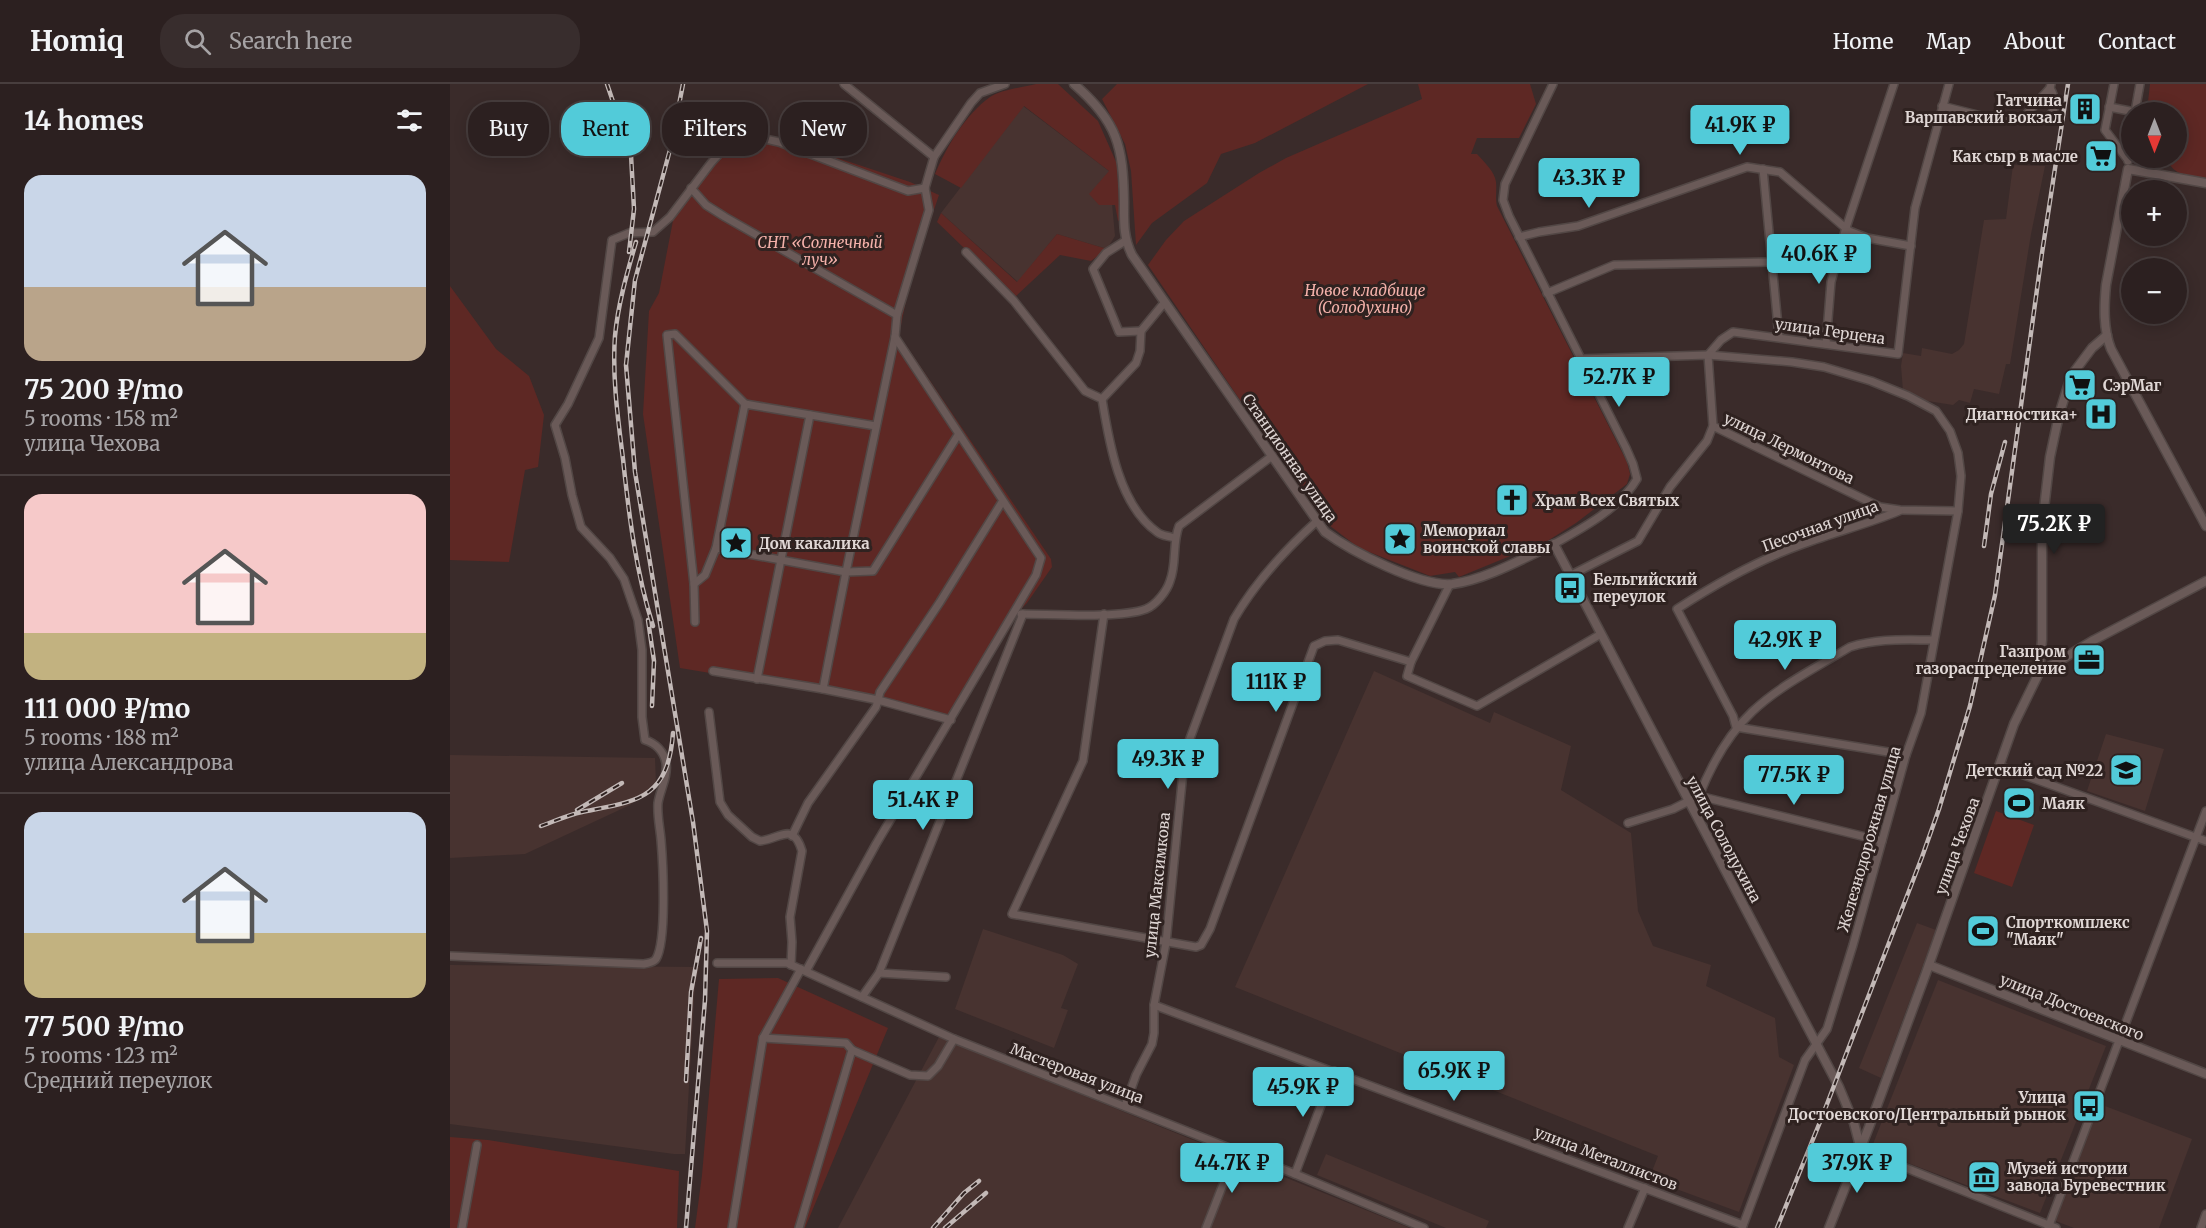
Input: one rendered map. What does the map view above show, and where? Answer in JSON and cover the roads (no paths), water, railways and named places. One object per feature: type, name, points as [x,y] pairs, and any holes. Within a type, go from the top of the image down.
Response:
[{"type":"street","points":[[844,84],[934,157]]},
{"type":"street","points":[[824,689],[895,337],[897,315],[929,210],[925,188],[934,157],[975,98],[990,88],[1005,84]]},
{"type":"street","points":[[1074,84],[1112,126],[1123,164],[1125,241],[1106,253],[1093,269],[1119,333],[1141,331]]},
{"type":"street","name":"Станционная улица","points":[[1125,241],[1136,262],[1164,303],[1325,532],[1364,555],[1421,580],[1450,584],[1478,578],[1554,544],[1610,508],[1631,490],[1637,479],[1633,464],[1519,237],[1503,200],[1505,184],[1552,84]]},
{"type":"street","points":[[1826,344],[1831,282],[1846,228],[1894,84]]},
{"type":"street","name":"улица Герцена","points":[[1708,355],[1721,340],[1733,332],[1898,354],[1915,207],[1949,84]]},
{"type":"street","points":[[2114,84],[2105,130],[2121,154]]},
{"type":"street","points":[[2137,102],[2140,84]]},
{"type":"street","points":[[2024,117],[2050,86]]},
{"type":"street","points":[[1942,106],[1989,118],[2046,118],[2054,111],[2054,98],[2050,86]]},
{"type":"street","points":[[2109,107],[2121,109]]},
{"type":"street","points":[[2030,110],[2035,117]]},
{"type":"street","points":[[450,956],[644,964],[653,962],[662,942],[663,857],[658,803],[664,785],[666,762],[662,752],[653,742],[645,740],[642,717],[642,650],[638,620],[624,579],[610,558],[581,527],[572,495],[566,458],[555,425],[599,338],[612,240],[629,233],[653,232],[670,217],[711,163],[738,133],[778,142],[908,191],[925,188]]},
{"type":"street","points":[[1519,237],[1578,226],[1747,167],[1780,172],[1846,228],[1867,238],[1911,246]]},
{"type":"street","points":[[2127,168],[2106,285],[2107,335],[2120,366],[2206,526]]},
{"type":"street","points":[[2141,168],[2206,183]]},
{"type":"street","points":[[1763,169],[1779,337]]},
{"type":"street","points":[[691,188],[706,205],[725,217],[897,315]]},
{"type":"street","points":[[966,252],[1014,301],[1085,391],[1102,399]]},
{"type":"street","points":[[1547,293],[1614,265],[1771,262]]},
{"type":"street","points":[[1102,399],[1136,363],[1140,351],[1141,331],[1164,303]]},
{"type":"street","points":[[695,622],[694,584],[667,335],[675,334],[745,404],[876,426]]},
{"type":"street","name":"улица Чехова","points":[[1829,1228],[1861,1150],[1929,965],[2014,724],[2039,673],[2042,650],[2042,526],[2050,458],[2059,415],[2072,376],[2092,348],[2107,335]]},
{"type":"street","points":[[732,1228],[763,1038],[1036,575],[1041,558],[895,337]]},
{"type":"street","name":"Железнодорожная улица","points":[[1580,359],[1708,355],[1792,362],[1851,374],[1908,396],[1936,411],[1950,431],[1958,453],[1961,476],[1958,511],[1922,713],[1906,755],[1827,1029],[1805,1060],[1743,1226]]},
{"type":"street","name":"улица Лермонтова","points":[[1708,355],[1713,426],[1880,507],[1900,510],[1958,511]]},
{"type":"street","points":[[1102,399],[1110,447],[1135,508],[1158,533],[1174,538]]},
{"type":"street","points":[[694,584],[705,575],[716,548],[745,404]]},
{"type":"street","points":[[757,679],[810,415]]},
{"type":"street","points":[[1571,575],[1638,541],[1670,487],[1707,441],[1713,426]]},
{"type":"street","points":[[716,548],[846,572],[873,570],[958,435]]},
{"type":"street","points":[[1012,614],[1104,614],[1134,612],[1149,608],[1170,583],[1174,538],[1179,526],[1272,456]]},
{"type":"street","points":[[792,836],[808,803],[876,707],[880,692],[940,602],[1002,502]]},
{"type":"street","name":"Песочная улица","points":[[1736,727],[1733,716],[1677,609],[1734,573],[1802,544],[1875,521],[1900,510]]},
{"type":"street","name":"улица Максимкова","points":[[1125,1106],[1136,1075],[1152,1044],[1154,1033],[1154,1005],[1166,943],[1185,752],[1234,619],[1242,605],[1293,543],[1317,521]]},
{"type":"street","name":"улица Солодухина","points":[[1554,544],[1839,1087],[1854,1123],[1861,1150]]},
{"type":"street","points":[[2039,673],[2073,652],[2206,581]]},
{"type":"street","points":[[1450,584],[1407,676],[1477,706],[1602,634]]},
{"type":"street","points":[[862,997],[879,973],[1023,614]]},
{"type":"street","points":[[1104,614],[1083,761],[1012,914],[1166,943],[1196,947],[1201,945],[1210,929],[1314,646],[1325,641],[1338,640],[1412,662]]},
{"type":"street","points":[[1699,796],[1710,768],[1736,727],[1761,702],[1778,690],[1850,647],[1881,640],[1934,640]]},
{"type":"street","points":[[713,671],[878,700],[951,720]]},
{"type":"street","points":[[709,712],[718,796],[728,815],[752,837],[760,841],[780,833],[789,833],[799,841],[802,851],[790,916],[791,965]]},
{"type":"street","points":[[1736,727],[1906,755]]},
{"type":"street","points":[[1999,766],[2206,841]]},
{"type":"street","points":[[1628,823],[1673,809],[1699,796],[1882,841]]},
{"type":"street","points":[[1861,1150],[2051,1227],[2206,811]]},
{"type":"street","name":"Мастеровая улица","points":[[717,963],[753,962],[791,965],[954,1040],[1125,1106],[1424,1228]]},
{"type":"street","name":"улица Достоевского","points":[[1929,965],[2206,1074]]},
{"type":"street","points":[[879,973],[946,977]]},
{"type":"street","name":"улица Металлистов","points":[[1154,1005],[1743,1226]]},
{"type":"street","points":[[763,1038],[846,1042],[852,1050],[910,1075],[928,1076],[938,1066],[954,1040]]},
{"type":"street","points":[[799,1228],[852,1050]]},
{"type":"street","points":[[1295,1174],[1334,1071]]},
{"type":"street","points":[[1854,1123],[1861,1129],[1869,1127]]},
{"type":"street","points":[[462,1228],[477,1145]]},
{"type":"street","points":[[1206,1228],[1236,1151]]},
{"type":"street","points":[[1628,1228],[1645,1188]]},
{"type":"railway","points":[[607,84],[631,155],[634,209],[629,252]]},
{"type":"railway","points":[[683,84],[671,146],[635,280],[626,365],[635,472],[693,822],[707,931],[705,1000],[686,1228]]},
{"type":"railway","points":[[1777,1228],[1922,857],[1970,706],[1995,595],[2042,253],[2068,84]]},
{"type":"railway","points":[[636,242],[616,324],[615,382],[634,544],[653,626]]},
{"type":"railway","points":[[1984,546],[1991,494],[2005,442]]},
{"type":"railway","points":[[648,620],[654,661],[652,706]]},
{"type":"railway","points":[[541,826],[577,813],[634,800],[646,793],[657,785],[664,772],[670,755],[673,733]]},
{"type":"railway","points":[[577,810],[622,783]]},
{"type":"railway","points":[[686,1081],[691,992],[701,938]]},
{"type":"railway","points":[[933,1228],[964,1193],[979,1181]]},
{"type":"railway","points":[[945,1228],[986,1193]]},
{"type":"place","name":"Гатчина Варшавский вокзал","points":[[2085,109]]},
{"type":"place","name":"Как сыр в масле","points":[[2101,156]]},
{"type":"place","name":"СэрМаг","points":[[2080,385]]},
{"type":"place","name":"Диагностика+","points":[[2101,414]]},
{"type":"place","name":"Храм Всех Святых","points":[[1512,500]]},
{"type":"place","name":"Мемориал воинской славы","points":[[1400,539]]},
{"type":"place","name":"Дом какалика","points":[[736,543]]},
{"type":"place","name":"Бельгийский переулок","points":[[1570,588]]},
{"type":"place","name":"Газпром газораспределение","points":[[2089,660]]},
{"type":"place","name":"Детский сад №22","points":[[2126,770]]},
{"type":"place","name":"Маяк","points":[[2019,803]]},
{"type":"place","name":"Спорткомплекс \"Маяк\"","points":[[1983,931]]},
{"type":"place","name":"Улица Достоевского/Центральный рынок","points":[[2089,1106]]},
{"type":"place","name":"Музей истории завода Буревестник","points":[[1984,1177]]},
{"type":"park label","name":"СНТ «Солнечный луч»","points":[[820,250]]},
{"type":"park label","name":"Новое кладбище (Солодухино)","points":[[1365,298]]}]
